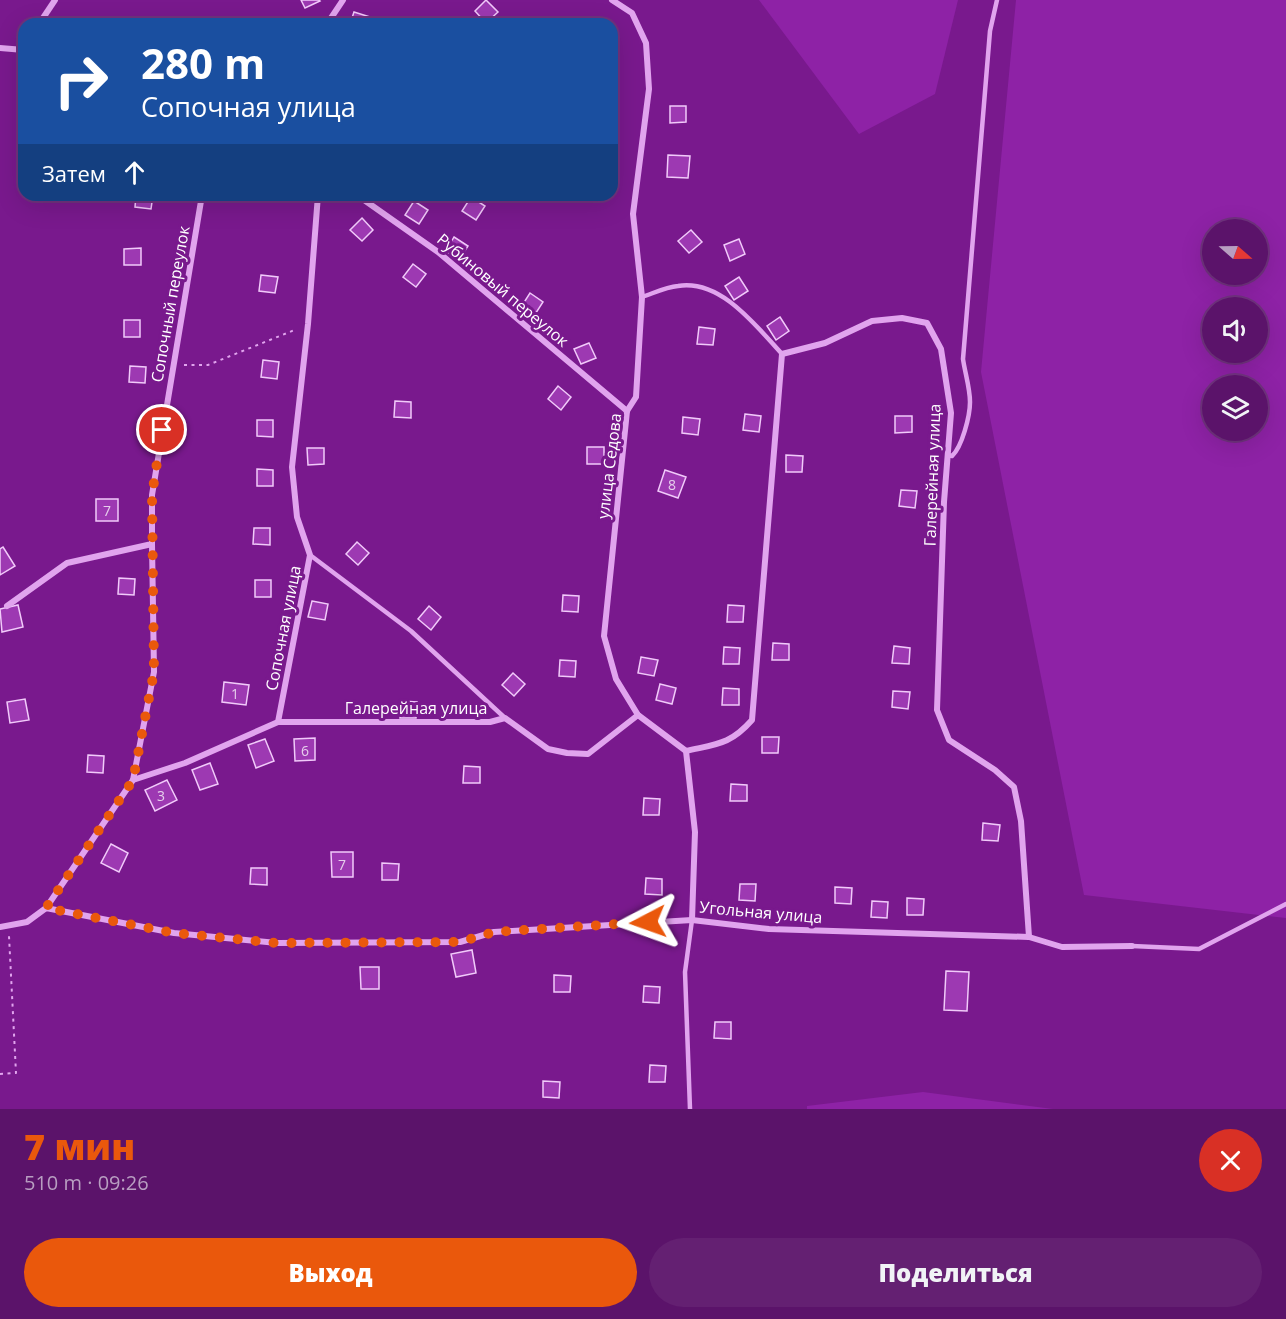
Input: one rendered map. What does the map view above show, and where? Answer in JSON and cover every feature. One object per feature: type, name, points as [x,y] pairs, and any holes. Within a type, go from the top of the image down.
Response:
[{"type":"street","points":[[43,18],[55,0]]},
{"type":"street","points":[[331,18],[343,0]]},
{"type":"street","name":"улица Седова","points":[[612,0],[632,13],[646,43],[650,89],[633,214],[642,297],[636,398],[627,411],[604,636],[616,679],[638,715],[686,752]]},
{"type":"street","points":[[0,48],[18,49]]},
{"type":"street","name":"Сопочный переулок","points":[[133,780],[154,672],[152,495],[201,201]]},
{"type":"street","name":"Сопочная улица","points":[[278,722],[310,555],[297,517],[292,467],[308,324],[318,201]]},
{"type":"street","name":"Рубиновый переулок","points":[[366,201],[438,252],[627,411]]},
{"type":"street","name":"Галерейная улица","points":[[782,354],[825,343],[872,321],[902,318],[927,323],[941,349],[951,413],[944,502],[937,710],[949,740],[995,770],[1014,787],[1021,821],[1029,937]]},
{"type":"street","points":[[692,920],[695,832],[686,752],[724,742],[739,735],[752,720],[782,354]]},
{"type":"street","points":[[7,606],[67,563],[152,544]]},
{"type":"street","name":"Галерейная улица","points":[[278,722],[490,723],[505,718],[548,749],[588,754],[638,715]]},
{"type":"street","points":[[0,927],[27,922],[46,908],[133,780],[185,763],[278,722]]},
{"type":"street","name":"Угольная улица","points":[[46,908],[174,933],[277,943],[460,942],[494,932],[692,920],[768,929],[1029,937],[1062,947],[1132,946]]},
{"type":"lane","points":[[948,455],[952,456],[957,452],[970,403],[963,359],[990,31],[997,0]]},
{"type":"lane","points":[[642,297],[679,285],[708,289],[726,299],[782,354]]},
{"type":"lane","points":[[310,555],[411,631],[505,718]]},
{"type":"lane","points":[[1132,946],[1199,949],[1286,904]]},
{"type":"lane","points":[[690,1109],[685,972],[692,920]]},
{"type":"path","points":[[173,365],[208,365],[308,324]]},
{"type":"path","points":[[0,1074],[16,1073],[8,925]]},
{"type":"shaded area","points":[[759,0],[958,0],[935,94],[859,134]]},
{"type":"shaded area","points":[[1016,0],[1286,0],[1286,918],[1084,895],[981,372]]},
{"type":"shaded area","points":[[923,1092],[1053,1109],[807,1109],[807,1106]]},
{"type":"building","points":[[301,0],[319,0],[320,1],[305,8]]},
{"type":"building","points":[[486,0],[498,12],[491,18],[481,18],[475,11]]},
{"type":"building","points":[[354,12],[370,17],[370,18],[352,18]]},
{"type":"building","points":[[670,106],[686,106],[686,122],[670,123]]},
{"type":"building","points":[[668,155],[690,156],[688,178],[667,177]]},
{"type":"building","points":[[136,201],[152,201],[151,209],[135,207]]},
{"type":"building","points":[[414,201],[428,210],[419,224],[405,215]]},
{"type":"building","points":[[468,201],[477,201],[485,206],[476,220],[462,211]]},
{"type":"building","points":[[362,218],[373,230],[362,241],[350,230]]},
{"type":"building","points":[[691,230],[702,242],[689,253],[678,241]]},
{"type":"building","points":[[454,237],[468,246],[459,260],[446,251]]},
{"type":"building","points":[[739,239],[745,254],[730,261],[724,245]]},
{"type":"building","points":[[141,248],[141,265],[124,265],[124,249]]},
{"type":"building","points":[[413,264],[426,274],[416,287],[403,277]]},
{"type":"building","points":[[261,275],[278,277],[275,293],[259,291]]},
{"type":"building","points":[[739,277],[748,291],[734,300],[725,286]]},
{"type":"building","points":[[530,293],[543,302],[534,316],[521,307]]},
{"type":"building","points":[[780,317],[789,331],[776,340],[767,326]]},
{"type":"building","points":[[124,320],[140,320],[140,337],[124,337]]},
{"type":"building","points":[[699,327],[715,329],[713,345],[697,344]]},
{"type":"building","points":[[589,343],[596,358],[581,364],[574,349]]},
{"type":"building","points":[[263,360],[279,362],[277,379],[261,377]]},
{"type":"building","points":[[130,366],[146,367],[145,383],[129,382]]},
{"type":"building","points":[[558,386],[571,397],[561,410],[548,399]]},
{"type":"building","points":[[395,401],[411,402],[411,418],[394,417]]},
{"type":"building","points":[[745,414],[761,416],[759,432],[743,430]]},
{"type":"building","points":[[895,416],[912,416],[912,432],[895,433]]},
{"type":"building","points":[[683,417],[700,419],[698,435],[682,433]]},
{"type":"building","points":[[257,420],[273,420],[273,437],[257,436]]},
{"type":"building","points":[[587,447],[604,447],[604,464],[587,464]]},
{"type":"building","points":[[307,448],[324,448],[324,464],[308,465]]},
{"type":"building","points":[[786,455],[803,456],[802,472],[786,472]]},
{"type":"building","points":[[257,469],[273,470],[273,486],[257,486]]},
{"type":"building","points":[[665,470],[686,477],[678,498],[658,491]]},
{"type":"building","points":[[901,490],[917,491],[915,508],[899,506]]},
{"type":"building","points":[[96,499],[118,499],[118,521],[96,521]]},
{"type":"building","points":[[254,528],[270,528],[270,545],[253,544]]},
{"type":"building","points":[[357,542],[369,553],[358,565],[346,554]]},
{"type":"building","points":[[3,547],[15,566],[0,575],[0,549]]},
{"type":"building","points":[[119,578],[135,579],[134,595],[118,594]]},
{"type":"building","points":[[255,580],[271,580],[271,597],[255,597]]},
{"type":"building","points":[[563,595],[579,596],[578,612],[562,611]]},
{"type":"building","points":[[312,601],[328,604],[325,620],[308,617]]},
{"type":"building","points":[[18,605],[23,627],[2,632],[0,609]]},
{"type":"building","points":[[728,605],[744,606],[743,622],[727,622]]},
{"type":"building","points":[[429,606],[441,617],[431,630],[418,619]]},
{"type":"building","points":[[773,643],[789,644],[789,660],[772,660]]},
{"type":"building","points":[[894,646],[910,648],[909,664],[892,663]]},
{"type":"building","points":[[724,647],[740,648],[739,664],[723,664]]},
{"type":"building","points":[[641,657],[658,660],[654,676],[638,673]]},
{"type":"building","points":[[560,660],[576,661],[575,677],[559,676]]},
{"type":"building","points":[[513,673],[525,684],[514,696],[502,685]]},
{"type":"building","points":[[224,682],[249,685],[246,705],[222,702]]},
{"type":"building","points":[[660,684],[676,688],[672,704],[656,700]]},
{"type":"building","points":[[723,688],[739,689],[739,705],[722,705]]},
{"type":"building","points":[[893,691],[910,692],[908,709],[892,707]]},
{"type":"building","points":[[25,699],[29,720],[10,723],[7,702]]},
{"type":"building","points":[[401,701],[417,702],[416,718],[400,718]]},
{"type":"building","points":[[762,737],[779,737],[778,753],[762,753]]},
{"type":"building","points":[[315,738],[315,760],[295,761],[294,739]]},
{"type":"building","points":[[265,739],[274,761],[256,768],[248,745]]},
{"type":"building","points":[[88,755],[104,756],[103,773],[87,772]]},
{"type":"building","points":[[210,763],[218,784],[200,790],[192,770]]},
{"type":"building","points":[[464,766],[480,767],[480,783],[463,783]]},
{"type":"building","points":[[167,780],[177,800],[155,811],[145,790]]},
{"type":"building","points":[[731,784],[747,785],[747,801],[730,801]]},
{"type":"building","points":[[644,798],[660,799],[659,815],[643,815]]},
{"type":"building","points":[[983,823],[1000,825],[998,841],[982,840]]},
{"type":"building","points":[[111,844],[128,853],[119,872],[101,863]]},
{"type":"building","points":[[331,852],[353,852],[353,877],[332,877]]},
{"type":"building","points":[[382,863],[399,864],[398,880],[382,880]]},
{"type":"building","points":[[251,868],[267,868],[267,885],[250,884]]},
{"type":"building","points":[[646,878],[662,879],[662,895],[645,894]]},
{"type":"building","points":[[740,884],[756,884],[755,901],[739,900]]},
{"type":"building","points":[[835,887],[852,888],[851,904],[835,903]]},
{"type":"building","points":[[907,898],[924,899],[923,915],[907,915]]},
{"type":"building","points":[[872,901],[888,902],[887,918],[871,917]]},
{"type":"building","points":[[472,950],[476,973],[456,977],[451,954]]},
{"type":"building","points":[[360,967],[379,967],[379,989],[361,989]]},
{"type":"building","points":[[946,971],[969,972],[967,1011],[944,1010]]},
{"type":"building","points":[[554,975],[571,976],[570,992],[554,992]]},
{"type":"building","points":[[644,986],[660,987],[659,1003],[643,1002]]},
{"type":"building","points":[[715,1022],[731,1022],[731,1039],[714,1038]]},
{"type":"building","points":[[650,1065],[666,1066],[665,1082],[649,1082]]},
{"type":"building","points":[[543,1081],[560,1082],[559,1098],[543,1097]]},
{"type":"route","points":[[162,430],[152,495],[154,672],[133,780],[46,908],[174,933],[277,943],[460,942],[494,932],[648,922]]}]
